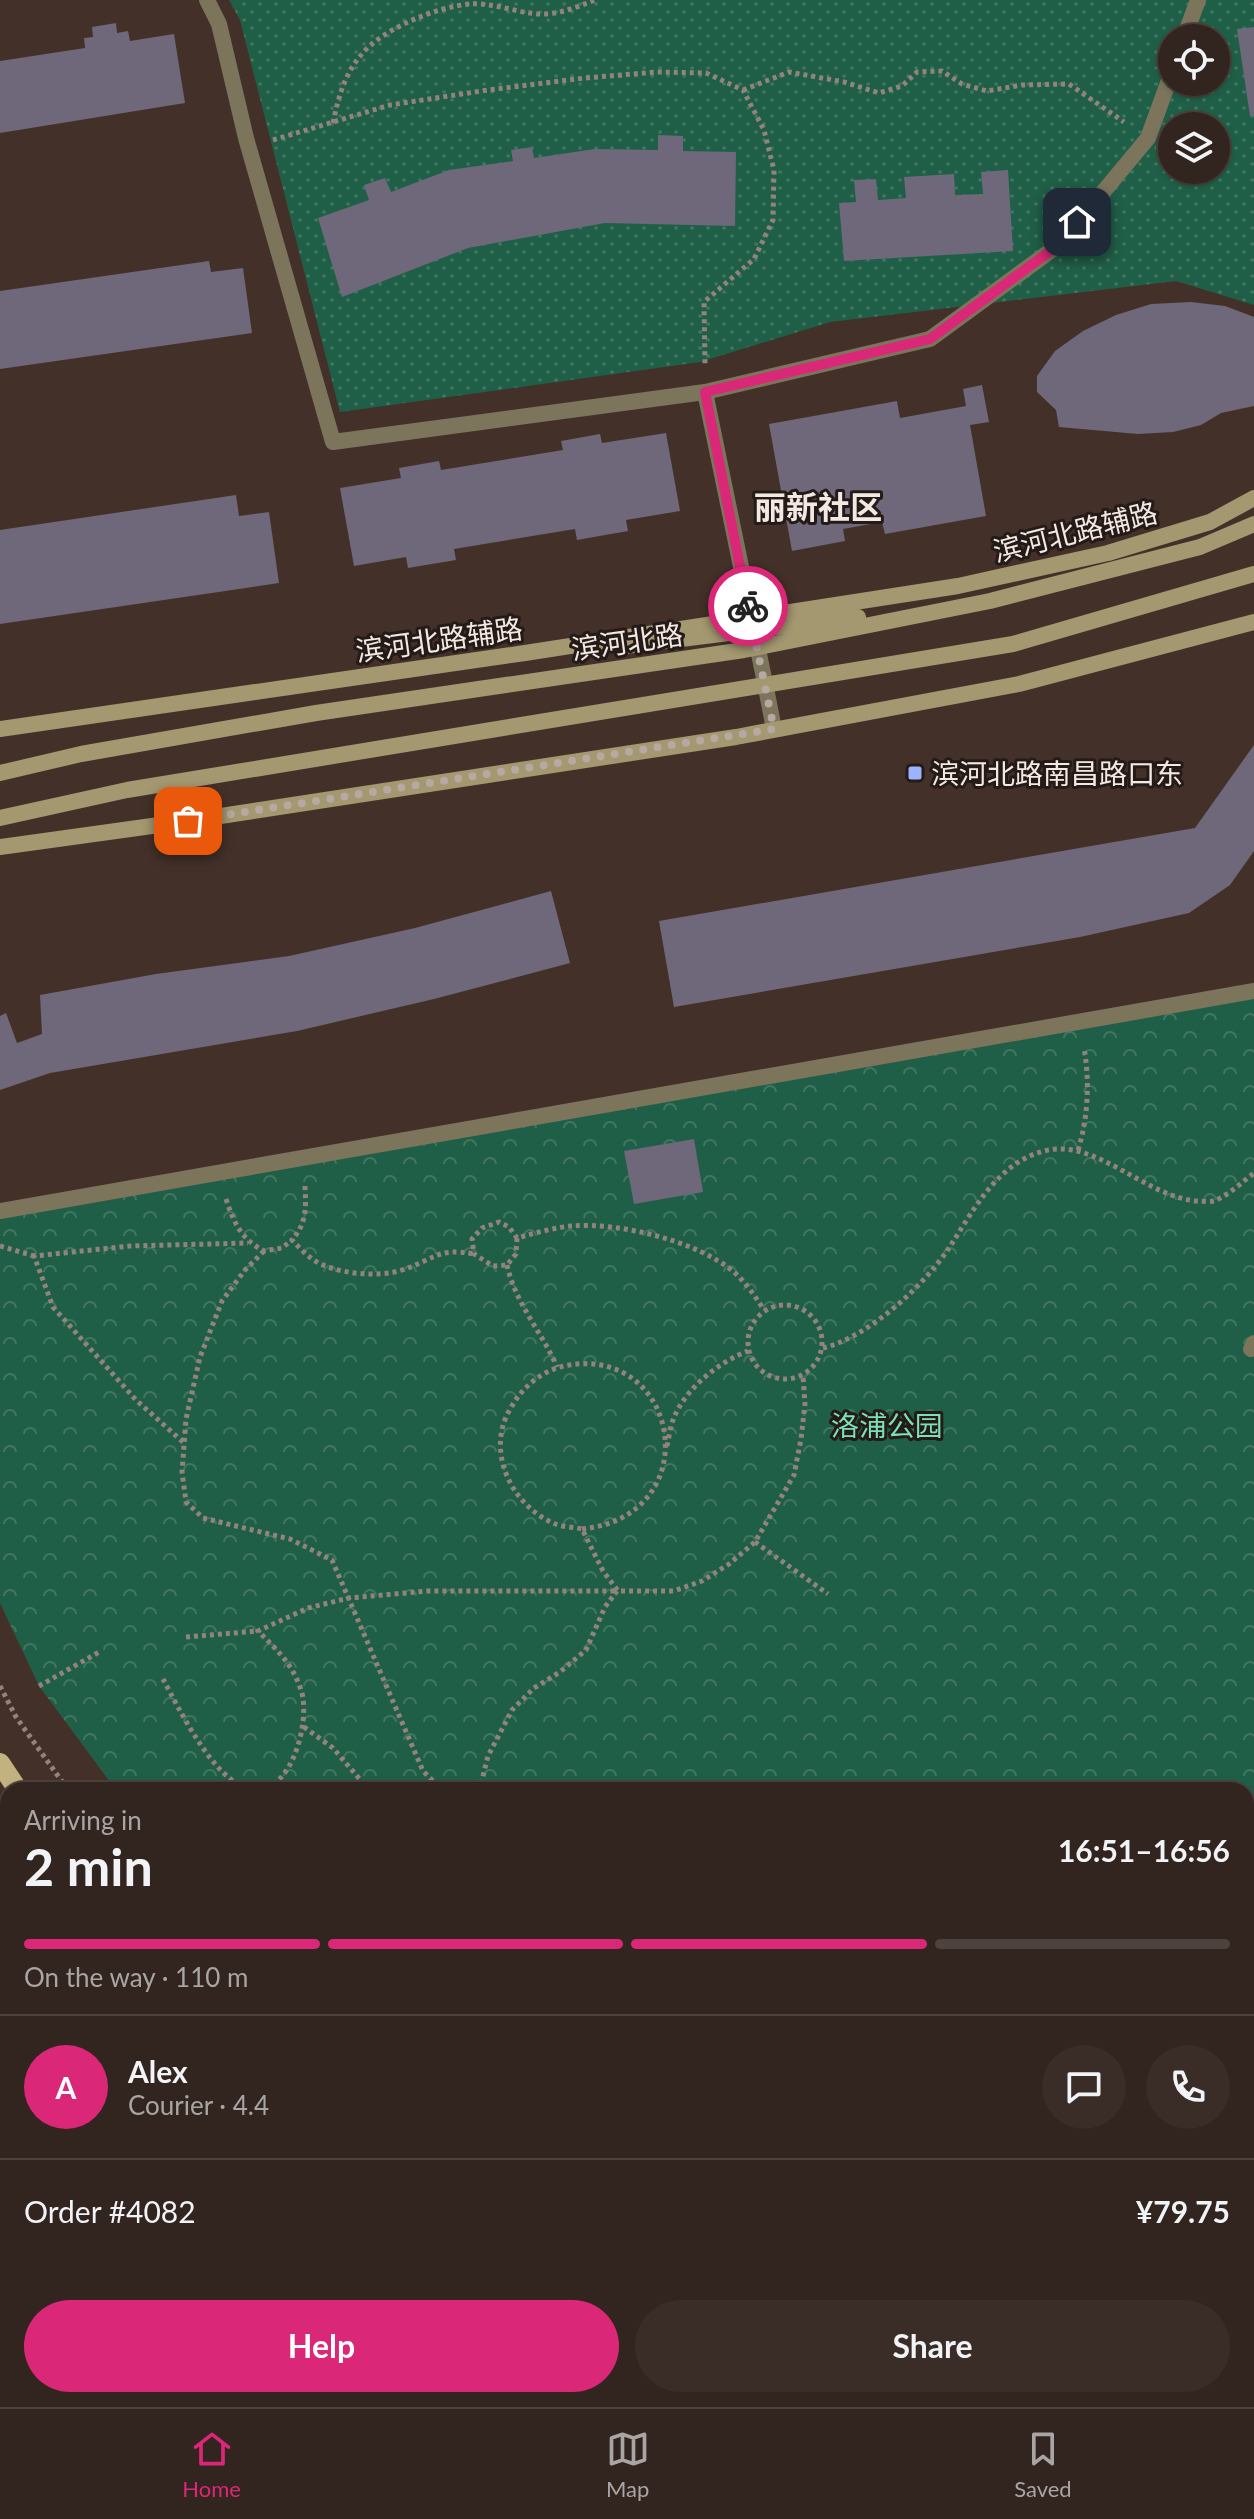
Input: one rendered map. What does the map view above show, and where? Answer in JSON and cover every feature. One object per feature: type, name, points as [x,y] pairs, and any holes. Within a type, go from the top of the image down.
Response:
[{"type":"main road","name":"滨河北路辅路","points":[[0,729],[958,586],[1108,553],[1210,522],[1254,498]]},
{"type":"main road","name":"滨河北路","points":[[0,773],[81,754],[316,713],[744,650],[990,601],[1200,547],[1254,524]]},
{"type":"main road","points":[[0,818],[127,790],[1013,644],[1254,574]]},
{"type":"main road","points":[[0,738],[625,646],[990,601]]},
{"type":"main road","points":[[0,847],[188,821],[774,729],[1019,684],[1254,622]]},
{"type":"main road","points":[[0,1763],[13,1782]]},
{"type":"street","points":[[207,0],[219,24],[249,147],[333,442],[705,392],[930,339],[1060,244],[1148,138],[1163,96]]},
{"type":"street","points":[[1189,24],[1198,0]]},
{"type":"street","points":[[705,392],[774,729]]},
{"type":"street","points":[[0,1211],[1254,991]]},
{"type":"path","points":[[333,123],[341,88],[361,54],[398,27],[440,9],[470,4],[552,14],[595,0]]},
{"type":"path","points":[[743,90],[789,72],[844,82],[879,93],[902,86],[917,72],[942,71],[962,84],[987,91],[1022,85],[1069,84],[1148,138]]},
{"type":"path","points":[[249,147],[390,105],[600,77],[657,72],[706,73],[743,90],[764,130],[774,170],[773,220],[754,259],[704,302],[705,392]]},
{"type":"path","points":[[1078,1150],[1086,1112],[1087,1064],[1079,1022]]},
{"type":"path","points":[[823,1348],[843,1343],[895,1306],[925,1278],[981,1197],[1014,1165],[1045,1150],[1078,1150],[1179,1199],[1213,1202],[1254,1173]]},
{"type":"path","points":[[305,1158],[306,1214],[302,1229],[282,1248],[264,1251],[245,1270],[222,1301],[200,1357],[186,1419],[182,1472],[186,1502],[203,1518],[290,1539],[332,1560],[423,1771],[434,1782]]},
{"type":"path","points":[[218,1173],[236,1226],[248,1243]]},
{"type":"path","points":[[292,1240],[313,1260],[365,1275],[399,1272],[442,1252],[474,1254],[493,1266],[507,1265],[516,1254],[517,1238],[509,1227],[499,1222],[482,1228],[472,1239],[474,1254]]},
{"type":"path","points":[[517,1238],[571,1226],[601,1225],[670,1240],[731,1270],[750,1288],[764,1310]]},
{"type":"path","points":[[0,1246],[34,1256],[130,1246],[248,1243],[264,1251]]},
{"type":"path","points":[[34,1256],[53,1307],[136,1400],[184,1443]]},
{"type":"path","points":[[507,1265],[519,1302],[547,1345],[557,1367]]},
{"type":"path","points":[[782,1305],[801,1308],[814,1317],[821,1331],[823,1348],[815,1366],[803,1376],[785,1381],[757,1368],[748,1351],[748,1334],[764,1310],[782,1305]]},
{"type":"path","points":[[666,1451],[664,1423],[655,1404],[635,1381],[603,1366],[582,1363],[557,1367],[533,1380],[517,1396],[504,1419],[500,1444],[505,1473],[517,1496],[532,1511],[555,1524],[582,1529],[603,1527],[621,1520],[641,1506],[657,1485],[666,1451],[673,1421],[683,1401],[713,1370],[730,1358],[748,1351]]},
{"type":"path","points":[[186,1637],[258,1631],[308,1608],[349,1598],[428,1591],[644,1593],[674,1591],[702,1581],[755,1542],[794,1475],[802,1427],[803,1376]]},
{"type":"path","points":[[582,1529],[603,1571],[618,1591]]},
{"type":"path","points":[[755,1542],[828,1594]]},
{"type":"path","points":[[482,1782],[488,1756],[512,1710],[534,1688],[560,1672],[586,1650],[605,1607],[618,1591]]},
{"type":"path","points":[[258,1631],[288,1661],[302,1693],[304,1727],[289,1768],[276,1782]]},
{"type":"path","points":[[39,1686],[101,1651]]},
{"type":"path","points":[[163,1679],[190,1731],[222,1770],[237,1782]]},
{"type":"path","points":[[0,1686],[16,1717],[62,1782]]},
{"type":"path","points":[[304,1727],[333,1748],[362,1782]]},
{"type":"green space","points":[[229,0],[1254,0],[1254,305],[1176,281],[830,322],[700,362],[340,412],[240,20]]},
{"type":"green space","name":"洛浦公园","points":[[1254,991],[1254,1782],[110,1782],[39,1686],[0,1603],[0,1211]]},
{"type":"building","points":[[116,23],[117,33],[128,31],[130,41],[174,34],[185,103],[0,133],[0,61],[85,48],[84,38],[93,37],[92,27]]},
{"type":"building","points":[[1254,27],[1254,116],[1250,116],[1237,29]]},
{"type":"building","points":[[658,135],[683,136],[683,151],[736,152],[735,226],[605,223],[468,248],[342,297],[318,218],[369,200],[364,185],[385,178],[391,192],[449,170],[513,161],[511,150],[532,147],[534,158],[595,149],[658,150]]},
{"type":"building","points":[[1008,170],[1013,251],[844,261],[839,203],[856,202],[854,180],[876,179],[878,200],[906,198],[904,177],[954,174],[955,195],[983,194],[981,172]]},
{"type":"building","points":[[209,261],[211,272],[243,268],[252,333],[0,369],[0,291]]},
{"type":"building","points":[[1191,302],[1225,306],[1254,317],[1254,406],[1221,413],[1201,425],[1173,432],[1138,434],[1059,427],[1056,410],[1037,392],[1037,376],[1055,351],[1083,331],[1116,315],[1151,304]]},
{"type":"building","points":[[982,385],[989,422],[970,425],[986,516],[885,534],[882,522],[843,529],[845,541],[792,551],[769,424],[897,401],[900,418],[966,406],[963,389]]},
{"type":"building","points":[[666,433],[680,511],[626,520],[628,531],[577,540],[575,529],[454,549],[456,560],[408,568],[406,557],[354,566],[340,488],[401,478],[399,468],[439,461],[441,470],[563,450],[561,441],[600,434],[602,443]]},
{"type":"building","points":[[236,495],[239,516],[269,512],[279,583],[0,624],[0,530]]},
{"type":"building","points":[[1254,745],[1254,851],[1230,885],[1189,913],[1080,937],[674,1007],[659,921],[1195,828]]},
{"type":"building","points":[[551,891],[570,963],[297,1031],[50,1073],[0,1090],[0,1016],[6,1013],[17,1043],[42,1034],[40,995],[156,974],[289,956],[415,928]]},
{"type":"building","points":[[694,1139],[703,1192],[634,1204],[624,1151]]},
{"type":"way so far","points":[[188,821],[774,729],[748,606]]},
{"type":"place","name":"滨河北路南昌路口东","points":[[915,773]]},
{"type":"district","name":"丽新社区","points":[[818,506]]},
{"type":"route","points":[[748,606],[705,392],[930,339],[1060,244],[1077,222]]}]
